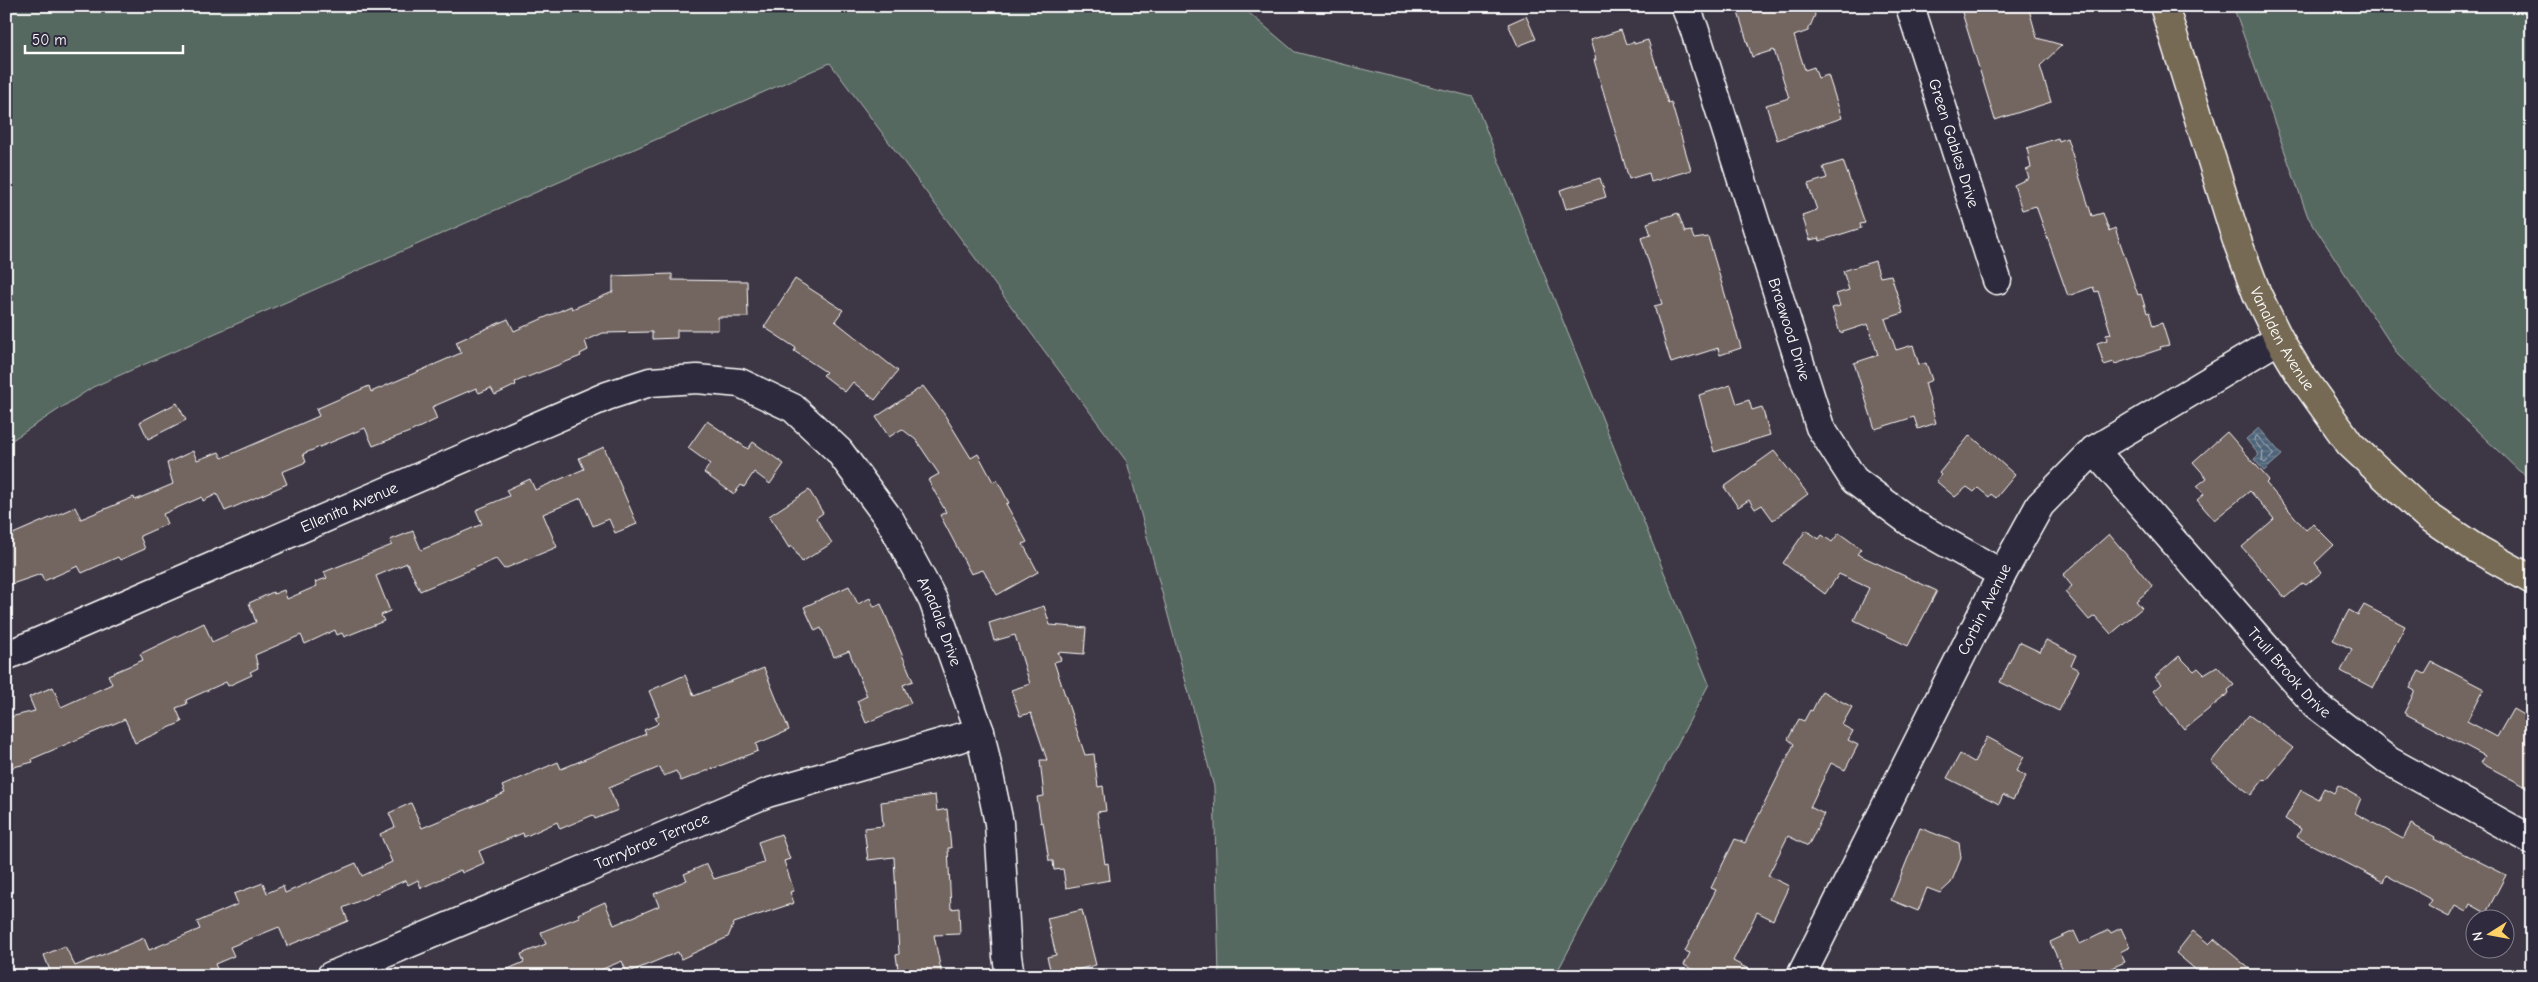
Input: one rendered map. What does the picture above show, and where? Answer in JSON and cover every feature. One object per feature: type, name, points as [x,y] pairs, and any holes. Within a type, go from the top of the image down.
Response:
[{"type":"main road","name":"Vanalden Avenue","points":[[2164,6],[2236,238],[2257,294],[2279,339],[2300,374],[2350,444],[2426,515],[2475,548],[2532,580]]},
{"type":"street","name":"Braewood Drive","points":[[1685,6],[1694,28],[1820,427],[1854,480],[1913,524],[2002,574]]},
{"type":"street","name":"Green Gables Drive","points":[[1910,6],[1997,280]]},
{"type":"street","name":"Corbin Avenue","points":[[1801,976],[2002,574],[2040,505],[2094,450],[2279,339]]},
{"type":"street","name":"Ellenita Avenue","points":[[6,656],[606,396],[650,382],[697,379]]},
{"type":"street","name":"Anadale Drive","points":[[697,379],[740,383],[793,408],[839,450],[890,520],[933,600],[980,732],[999,823],[1007,956],[1010,976]]},
{"type":"street","name":"Trull Brook Drive","points":[[2094,450],[2316,705],[2389,761],[2532,840]]},
{"type":"street","name":"Tarrybrae Terrace","points":[[330,976],[766,793],[980,732]]},
{"type":"green space","points":[[6,6],[1241,6],[1295,52],[1473,97],[1709,684],[1555,976],[1219,976],[1214,787],[1127,462],[830,63],[93,387],[6,444]]},
{"type":"green space","points":[[2233,6],[2532,6],[2532,479],[2519,471],[2398,355],[2308,217]]},
{"type":"water","points":[[2259,428],[2282,455],[2264,471],[2254,459],[2259,455],[2246,439]]},
{"type":"building","points":[[1736,6],[1812,6],[1815,15],[1808,31],[1794,36],[1805,70],[1814,67],[1818,78],[1828,75],[1842,118],[1777,140],[1766,105],[1789,98],[1774,50],[1752,57]]},
{"type":"building","points":[[1960,6],[2028,6],[2037,38],[2062,45],[2040,66],[2051,102],[1995,120]]},
{"type":"building","points":[[1526,16],[1536,39],[1518,46],[1508,24]]},
{"type":"building","points":[[1621,30],[1626,44],[1648,40],[1668,103],[1671,102],[1691,170],[1651,182],[1649,173],[1629,179],[1594,60],[1596,60],[1590,40]]},
{"type":"building","points":[[2058,138],[2059,141],[2067,138],[2092,216],[2103,213],[2109,231],[2115,228],[2138,295],[2141,294],[2153,326],[2162,323],[2169,345],[2115,364],[2114,362],[2104,365],[2097,343],[2107,340],[2106,335],[2111,334],[2098,291],[2095,292],[2093,287],[2068,296],[2036,206],[2022,210],[2014,185],[2029,178],[2026,170],[2031,168],[2027,148]]},
{"type":"building","points":[[1843,161],[1865,223],[1860,224],[1861,228],[1820,241],[1819,238],[1810,240],[1802,215],[1817,210],[1808,184],[1827,178],[1823,167]]},
{"type":"building","points":[[1600,178],[1606,197],[1566,209],[1560,190]]},
{"type":"building","points":[[1678,213],[1685,232],[1691,231],[1694,239],[1708,237],[1741,348],[1720,355],[1718,348],[1671,363],[1654,306],[1662,304],[1641,238],[1651,235],[1647,223]]},
{"type":"building","points":[[1875,261],[1880,277],[1891,275],[1903,313],[1885,319],[1896,350],[1913,345],[1919,365],[1926,363],[1932,380],[1925,383],[1936,423],[1918,429],[1914,417],[1875,429],[1854,363],[1878,355],[1868,324],[1840,333],[1832,308],[1840,306],[1836,294],[1849,290],[1843,271]]},
{"type":"building","points":[[672,274],[672,280],[747,281],[748,317],[718,317],[718,330],[677,330],[677,338],[652,339],[652,332],[603,333],[585,341],[588,350],[580,354],[581,356],[515,382],[516,385],[495,395],[491,388],[479,393],[476,388],[432,407],[437,419],[412,431],[373,446],[365,428],[303,454],[306,462],[282,472],[287,484],[225,511],[217,494],[203,501],[202,497],[163,514],[167,524],[140,536],[145,549],[120,560],[118,557],[82,573],[78,566],[44,581],[41,574],[6,586],[6,537],[75,507],[81,519],[134,497],[135,500],[173,484],[167,463],[193,451],[197,460],[219,452],[222,458],[319,416],[316,409],[369,386],[371,392],[461,353],[456,342],[508,319],[514,331],[571,306],[572,309],[613,292],[613,276]]},
{"type":"building","points":[[795,279],[843,310],[835,321],[898,371],[875,400],[853,382],[845,392],[823,375],[826,372],[794,351],[796,348],[764,327]]},
{"type":"building","points":[[1731,385],[1737,404],[1749,400],[1752,410],[1762,407],[1770,435],[1714,452],[1699,395]]},
{"type":"building","points":[[923,386],[944,414],[971,458],[978,454],[993,482],[997,480],[1009,503],[1006,504],[1027,542],[1023,544],[1038,572],[997,595],[983,570],[971,574],[940,515],[946,512],[928,480],[939,474],[916,440],[902,429],[889,437],[876,417]]},
{"type":"building","points":[[177,403],[186,420],[148,439],[140,422]]},
{"type":"building","points":[[707,421],[748,449],[753,442],[784,464],[770,484],[754,472],[744,487],[741,485],[734,494],[704,473],[710,464],[688,448]]},
{"type":"building","points":[[2227,432],[2269,480],[2266,483],[2306,530],[2313,524],[2334,545],[2315,563],[2322,572],[2306,585],[2303,583],[2285,598],[2242,547],[2274,519],[2250,491],[2214,520],[2197,500],[2204,494],[2197,486],[2207,478],[2193,462]]},
{"type":"building","points":[[1970,435],[2015,475],[1996,498],[1991,494],[1989,497],[1978,488],[1974,492],[1967,487],[1955,497],[1936,481],[1941,475],[1939,473]]},
{"type":"building","points":[[604,447],[637,524],[615,533],[609,519],[593,526],[581,498],[543,514],[557,547],[504,569],[496,559],[420,591],[407,563],[376,576],[390,611],[381,615],[384,621],[344,637],[342,633],[337,635],[335,630],[305,644],[301,635],[255,655],[258,668],[250,672],[252,675],[228,686],[226,682],[186,700],[187,704],[176,708],[182,722],[135,743],[125,719],[32,759],[33,762],[10,768],[6,755],[6,718],[35,711],[29,697],[53,687],[61,707],[112,684],[108,675],[143,660],[140,654],[204,623],[212,642],[256,622],[249,603],[273,592],[274,594],[284,590],[287,599],[317,586],[315,582],[327,578],[324,572],[392,545],[390,540],[413,531],[421,550],[482,524],[476,510],[509,496],[506,490],[530,479],[535,490],[584,469],[579,458]]},
{"type":"building","points":[[1774,451],[1808,494],[1773,520],[1762,505],[1755,509],[1749,500],[1738,507],[1724,487]]},
{"type":"building","points":[[809,490],[823,513],[816,518],[832,543],[802,562],[792,546],[789,548],[769,516]]},
{"type":"building","points":[[1806,530],[1819,539],[1822,535],[1832,542],[1839,533],[1861,549],[1857,554],[1937,591],[1908,646],[1854,620],[1869,588],[1839,574],[1825,594],[1783,563]]},
{"type":"building","points":[[2109,534],[2153,587],[2136,601],[2142,608],[2111,634],[2095,616],[2089,620],[2065,592],[2072,586],[2063,575]]},
{"type":"building","points":[[849,586],[858,604],[870,598],[874,607],[881,604],[913,681],[903,685],[911,703],[866,723],[857,701],[867,696],[849,651],[834,657],[821,628],[815,631],[804,607]]},
{"type":"building","points":[[2364,605],[2405,626],[2373,688],[2341,671],[2352,649],[2333,640],[2349,610],[2358,615]]},
{"type":"building","points":[[1044,606],[1050,625],[1086,628],[1084,654],[1058,652],[1061,660],[1054,662],[1085,755],[1094,754],[1098,787],[1103,786],[1106,811],[1097,812],[1105,864],[1108,863],[1110,880],[1066,888],[1063,869],[1054,870],[1053,861],[1049,861],[1037,797],[1044,796],[1040,760],[1047,760],[1031,713],[1020,716],[1011,690],[1030,684],[1015,635],[994,641],[989,623]]},
{"type":"building","points":[[2046,640],[2076,655],[2071,666],[2079,670],[2059,711],[2000,682],[2019,642],[2040,652]]},
{"type":"building","points":[[2179,656],[2194,671],[2198,668],[2204,674],[2217,666],[2234,685],[2228,690],[2229,693],[2184,729],[2153,691],[2161,684],[2155,677]]},
{"type":"building","points":[[2432,662],[2484,689],[2467,721],[2497,737],[2513,709],[2532,720],[2532,790],[2481,763],[2485,756],[2404,713],[2415,691],[2410,688],[2419,671],[2425,674]]},
{"type":"building","points":[[764,668],[789,730],[756,744],[758,751],[681,781],[676,771],[664,776],[660,767],[609,788],[618,810],[595,819],[593,815],[560,829],[557,822],[524,837],[523,833],[479,851],[484,863],[462,873],[461,870],[421,888],[418,880],[408,885],[406,880],[343,908],[348,921],[287,946],[279,927],[230,947],[234,956],[215,964],[220,976],[52,976],[44,955],[65,946],[75,966],[144,938],[149,950],[200,929],[197,922],[238,904],[234,894],[263,883],[267,893],[283,886],[285,893],[356,863],[362,876],[392,862],[380,834],[395,827],[389,813],[411,803],[422,828],[505,793],[502,786],[558,762],[561,769],[646,734],[644,730],[658,723],[655,717],[659,715],[649,691],[685,675],[694,696]]},
{"type":"building","points":[[1822,691],[1852,707],[1842,725],[1853,731],[1848,740],[1858,745],[1845,770],[1831,763],[1810,807],[1824,814],[1808,846],[1788,836],[1768,876],[1789,886],[1773,920],[1757,912],[1733,961],[1762,976],[1704,976],[1684,965],[1690,953],[1685,951],[1716,890],[1711,888],[1735,839],[1745,843],[1794,744],[1788,739],[1799,719],[1804,721],[1810,710],[1812,711]]},
{"type":"building","points":[[2249,715],[2293,748],[2266,781],[2264,779],[2251,795],[2211,762]]},
{"type":"building","points":[[1987,737],[2024,757],[2016,771],[2026,776],[2013,800],[2003,795],[1999,804],[1947,778],[1960,754],[1974,762]]},
{"type":"building","points":[[2338,785],[2361,798],[2355,813],[2403,839],[2411,824],[2435,837],[2434,839],[2506,875],[2488,910],[2481,910],[2470,904],[2466,912],[2455,906],[2449,917],[2428,906],[2432,900],[2386,875],[2383,882],[2297,837],[2301,829],[2285,819],[2301,790],[2318,799],[2324,788],[2334,793]]},
{"type":"building","points":[[935,795],[937,811],[947,809],[951,848],[948,848],[951,909],[959,908],[960,934],[934,935],[942,976],[899,976],[896,955],[899,954],[894,857],[868,860],[864,828],[883,826],[881,802]]},
{"type":"building","points":[[1920,828],[1959,843],[1961,858],[1951,883],[1940,893],[1927,888],[1918,911],[1891,900]]},
{"type":"building","points":[[781,834],[790,859],[784,861],[794,891],[790,892],[794,903],[734,923],[728,937],[681,959],[678,952],[627,973],[622,961],[586,976],[492,976],[524,962],[521,954],[546,944],[541,932],[579,917],[578,914],[605,902],[614,925],[659,906],[654,894],[687,880],[684,874],[707,864],[714,879],[764,863],[758,842]]},
{"type":"building","points":[[1082,910],[1096,965],[1076,970],[1077,976],[1052,976],[1047,957],[1056,955],[1047,918]]},
{"type":"building","points":[[2121,928],[2130,947],[2120,952],[2125,962],[2109,969],[2112,976],[2066,976],[2050,942],[2074,931],[2080,944],[2109,930],[2111,933]]},
{"type":"building","points":[[2193,931],[2209,944],[2214,939],[2258,976],[2203,976],[2176,953]]}]
